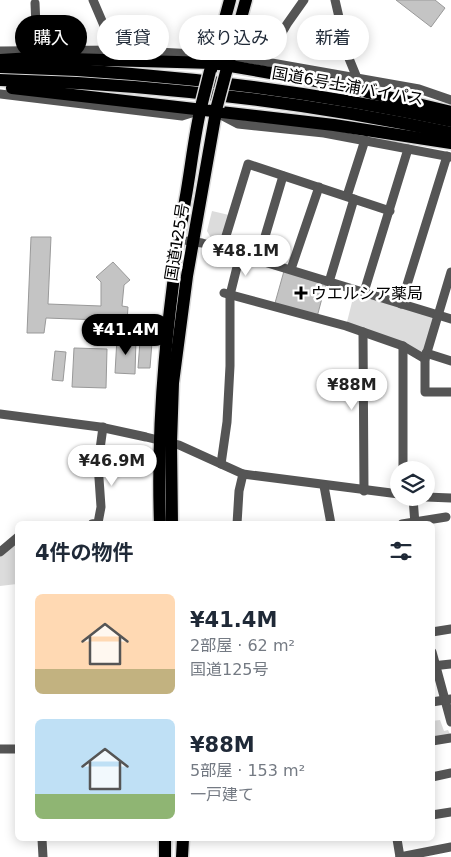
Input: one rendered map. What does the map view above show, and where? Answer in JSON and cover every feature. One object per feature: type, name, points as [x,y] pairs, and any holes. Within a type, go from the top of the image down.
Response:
[{"type":"highway","name":"国道125号","points":[[172,521],[165,442],[163,368],[179,240],[201,107],[230,0]]},
{"type":"highway","name":"国道125号","points":[[160,521],[165,442],[193,242],[216,109],[246,0]]},
{"type":"highway","points":[[169,56],[212,67],[333,84],[451,112]]},
{"type":"highway","points":[[0,60],[97,57]]},
{"type":"highway","name":"国道6号土浦バイパス","points":[[0,67],[185,78],[360,102],[451,121]]},
{"type":"highway","name":"国道6号土浦バイパス","points":[[0,80],[110,84],[254,98],[359,114],[451,133]]},
{"type":"highway","points":[[0,86],[201,107],[451,143]]},
{"type":"highway","points":[[157,841],[158,857]]},
{"type":"highway","points":[[165,841],[165,857]]},
{"type":"highway","points":[[174,857],[175,841]]},
{"type":"highway","points":[[182,857],[183,841]]},
{"type":"street","points":[[93,0],[100,15]]},
{"type":"street","points":[[265,62],[287,24],[304,0]]},
{"type":"street","points":[[335,0],[348,56],[357,78]]},
{"type":"street","points":[[35,3],[36,15]]},
{"type":"street","points":[[0,52],[15,51]]},
{"type":"street","points":[[227,69],[244,58],[419,90],[451,100]]},
{"type":"street","points":[[0,94],[182,116],[201,107]]},
{"type":"street","points":[[216,109],[238,124],[324,133],[449,157],[401,304]]},
{"type":"street","points":[[329,282],[366,140]]},
{"type":"street","points":[[364,292],[408,148]]},
{"type":"street","points":[[222,249],[248,164],[390,211]]},
{"type":"street","points":[[258,260],[283,176]]},
{"type":"street","points":[[291,269],[319,188]]},
{"type":"street","points":[[179,240],[240,254],[451,320]]},
{"type":"street","points":[[221,464],[228,394],[227,294],[240,254]]},
{"type":"street","points":[[451,272],[425,356],[425,392],[451,392]]},
{"type":"street","points":[[227,294],[363,332],[425,356],[451,361]]},
{"type":"street","points":[[363,332],[364,490]]},
{"type":"street","points":[[403,346],[403,461]]},
{"type":"street","points":[[0,414],[103,427],[165,442],[243,474],[324,486],[390,493]]},
{"type":"street","points":[[99,521],[102,508],[98,464],[103,427]]},
{"type":"street","points":[[237,521],[239,491],[243,474]]},
{"type":"street","points":[[324,486],[330,521]]},
{"type":"street","points":[[435,497],[451,498]]},
{"type":"street","points":[[414,506],[415,521]]},
{"type":"street","points":[[425,521],[446,517]]},
{"type":"street","points":[[0,552],[15,540]]},
{"type":"street","points":[[435,632],[451,629]]},
{"type":"street","points":[[435,666],[451,664]]},
{"type":"street","points":[[435,668],[448,699],[451,722]]},
{"type":"street","points":[[435,701],[448,699]]},
{"type":"street","points":[[435,741],[451,738]]},
{"type":"street","points":[[0,749],[15,749]]},
{"type":"street","points":[[435,776],[451,773]]},
{"type":"street","points":[[435,815],[451,812]]},
{"type":"street","points":[[42,841],[43,857]]},
{"type":"street","points":[[396,841],[400,857],[451,847]]},
{"type":"shaded area","points":[[212,211],[229,215],[222,239],[211,238],[207,231]]},
{"type":"shaded area","points":[[355,290],[438,315],[425,359],[346,326]]},
{"type":"shaded area","points":[[15,542],[15,584],[0,586],[0,555]]},
{"type":"shaded area","points":[[440,720],[444,731],[448,730],[451,736],[435,739],[435,721]]},
{"type":"building","points":[[396,0],[435,0],[445,8],[431,27]]},
{"type":"building","points":[[31,237],[51,237],[48,304],[101,306],[101,282],[96,277],[113,262],[130,280],[124,285],[122,306],[128,307],[127,321],[46,318],[44,333],[27,333]]},
{"type":"building","name":"ウエルシア薬局","points":[[284,271],[326,283],[317,317],[275,303]]},
{"type":"building","points":[[117,338],[136,339],[135,374],[115,373]]},
{"type":"building","points":[[140,341],[152,342],[150,368],[138,368]]},
{"type":"building","points":[[74,348],[107,349],[106,388],[72,387]]},
{"type":"building","points":[[55,351],[66,352],[63,381],[52,380]]},
{"type":"place","name":"ウエルシア薬局","points":[[301,293]]}]
